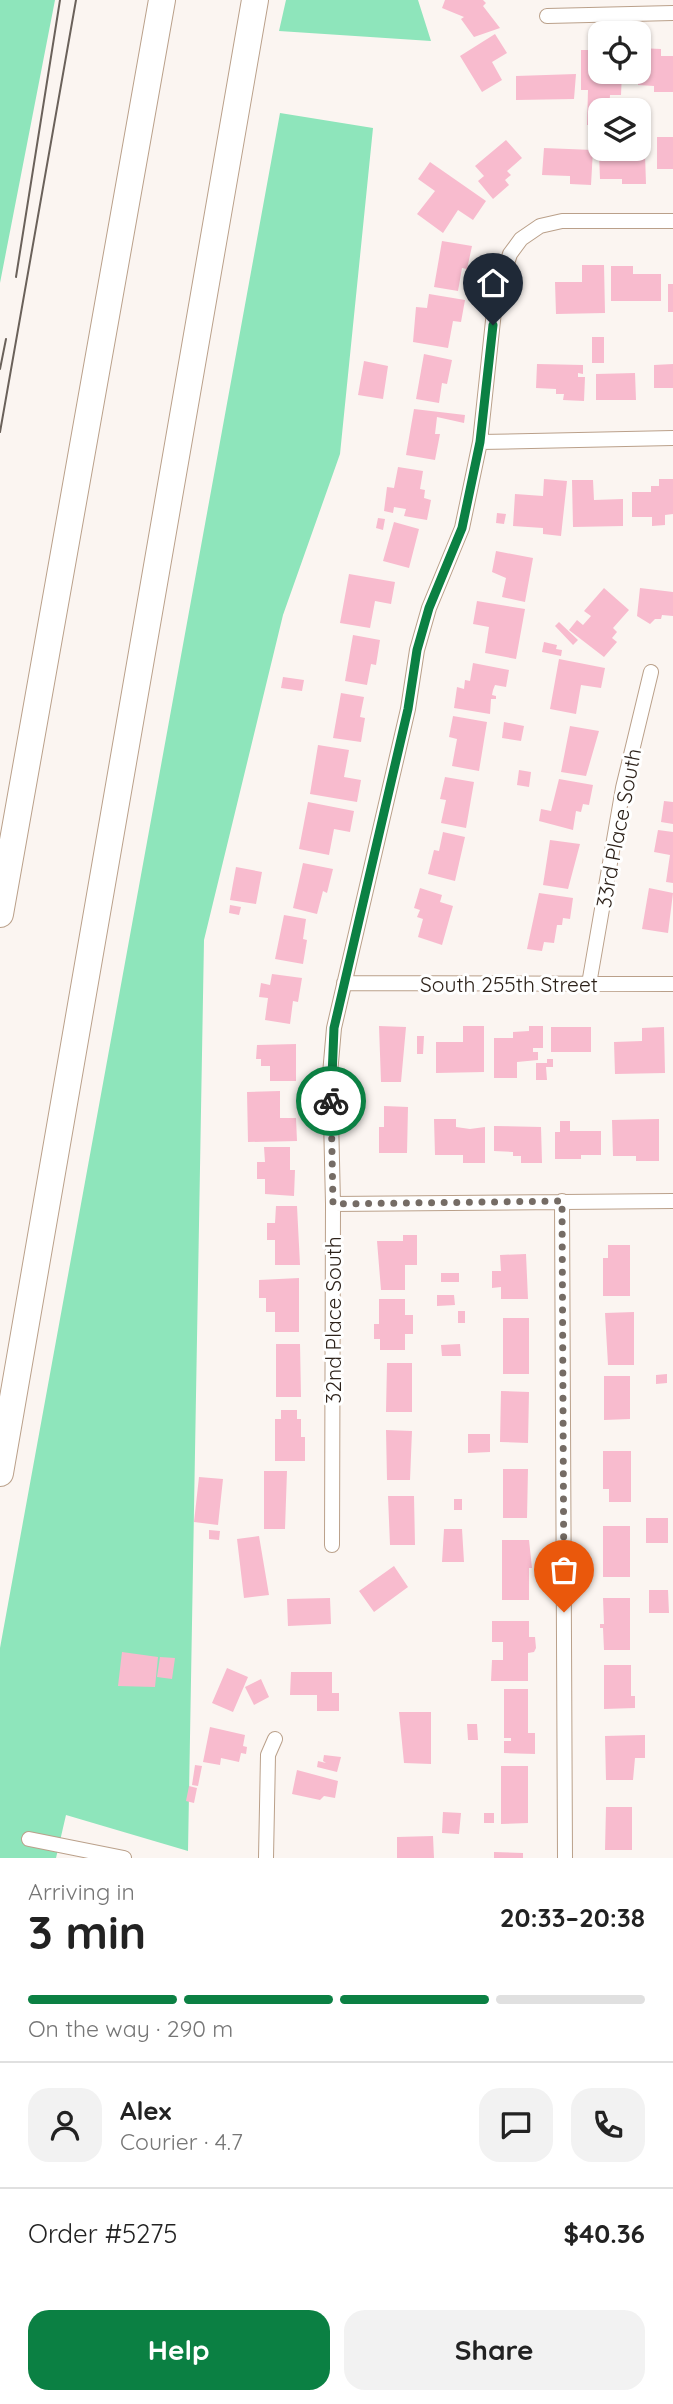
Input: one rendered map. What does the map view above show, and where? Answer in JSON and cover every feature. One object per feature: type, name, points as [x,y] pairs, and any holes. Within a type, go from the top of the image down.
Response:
[{"type":"highway","points":[[0,914],[162,0]]},
{"type":"highway","points":[[0,1473],[255,0]]},
{"type":"street","points":[[547,16],[673,13]]},
{"type":"street","name":"32nd Place South","points":[[332,1545],[333,1204],[330,1074],[334,1028],[408,709],[417,650],[429,608],[462,528],[480,442],[495,302],[510,254],[521,239],[540,226],[562,221],[673,221]]},
{"type":"street","points":[[480,442],[673,438]]},
{"type":"street","name":"33rd Place South","points":[[589,984],[623,788],[651,672]]},
{"type":"street","name":"South 255th Street","points":[[344,983],[673,984]]},
{"type":"street","points":[[562,1201],[565,1858]]},
{"type":"street","points":[[333,1204],[673,1201]]},
{"type":"street","points":[[266,1858],[268,1755],[275,1739]]},
{"type":"street","points":[[29,1839],[124,1858]]},
{"type":"green space","points":[[0,0],[55,0],[0,283]]},
{"type":"green space","points":[[286,0],[418,0],[431,41],[279,31]]},
{"type":"green space","points":[[280,113],[373,128],[340,454],[283,615],[204,940],[188,1851],[66,1815],[56,1858],[0,1858],[0,1648]]},
{"type":"building","points":[[445,0],[483,0],[486,3],[483,6],[500,28],[474,37],[461,19],[464,17],[442,8]]},
{"type":"building","points":[[495,34],[507,53],[492,62],[502,80],[482,92],[460,56]]},
{"type":"building","points":[[651,49],[661,49],[661,56],[673,56],[673,92],[654,92],[654,86],[638,85],[651,84]]},
{"type":"building","points":[[581,50],[588,50],[588,84],[621,84],[621,95],[588,98],[588,125],[587,125],[588,90],[581,90]]},
{"type":"building","points":[[576,74],[574,99],[516,100],[516,76]]},
{"type":"building","points":[[657,137],[673,137],[673,169],[657,169]]},
{"type":"building","points":[[506,140],[522,158],[507,171],[511,175],[505,180],[509,185],[493,199],[478,181],[484,176],[475,166]]},
{"type":"building","points":[[544,148],[588,150],[588,161],[592,161],[591,185],[570,184],[570,176],[542,175]]},
{"type":"building","points":[[599,161],[645,161],[646,184],[622,184],[622,179],[600,179]]},
{"type":"building","points":[[430,162],[486,201],[473,220],[458,210],[443,233],[417,214],[435,191],[418,179]]},
{"type":"building","points":[[442,241],[472,246],[467,269],[462,268],[458,291],[434,287]]},
{"type":"building","points":[[582,265],[604,265],[605,313],[556,314],[555,282],[582,282]]},
{"type":"building","points":[[611,266],[633,266],[633,274],[661,274],[661,301],[611,301]]},
{"type":"building","points":[[668,284],[673,284],[673,312],[668,312]]},
{"type":"building","points":[[429,294],[465,300],[461,322],[453,321],[448,348],[413,342],[416,307],[427,308]]},
{"type":"building","points":[[592,337],[604,337],[604,363],[592,363]]},
{"type":"building","points":[[424,354],[452,360],[447,384],[442,383],[439,403],[416,399]]},
{"type":"building","points":[[364,361],[388,366],[383,399],[358,395]]},
{"type":"building","points":[[537,364],[583,365],[583,374],[578,373],[578,377],[585,377],[584,401],[563,400],[564,394],[556,394],[556,389],[536,388]]},
{"type":"building","points":[[673,364],[673,388],[654,388],[654,365]]},
{"type":"building","points":[[635,373],[636,400],[596,400],[596,374]]},
{"type":"building","points":[[414,409],[465,415],[464,423],[437,417],[435,434],[440,434],[435,460],[406,455]]},
{"type":"building","points":[[398,467],[423,471],[420,489],[425,490],[424,498],[431,500],[427,520],[404,516],[406,509],[394,507],[393,513],[384,511],[387,487],[394,488]]},
{"type":"building","points":[[544,479],[567,481],[561,536],[543,534],[543,528],[513,526],[515,494],[543,496]]},
{"type":"building","points":[[659,479],[673,479],[673,514],[665,515],[665,525],[652,526],[652,517],[632,517],[632,492],[651,492],[651,486],[659,486]]},
{"type":"building","points":[[572,480],[593,480],[594,500],[623,499],[623,526],[573,527]]},
{"type":"building","points":[[497,513],[506,514],[504,524],[496,523]]},
{"type":"building","points":[[378,518],[385,519],[383,530],[376,528]]},
{"type":"building","points":[[394,522],[419,529],[409,568],[383,561]]},
{"type":"building","points":[[496,551],[533,558],[525,602],[502,597],[506,578],[492,572]]},
{"type":"building","points":[[349,574],[395,582],[391,604],[375,601],[370,628],[340,623]]},
{"type":"building","points":[[604,588],[629,610],[613,628],[617,632],[612,638],[617,642],[604,657],[569,630],[577,620],[583,625],[591,616],[584,611]]},
{"type":"building","points":[[640,588],[673,592],[673,616],[662,615],[661,619],[655,619],[650,624],[637,616]]},
{"type":"building","points":[[477,601],[525,609],[516,659],[485,653],[489,627],[473,624]]},
{"type":"building","points":[[559,622],[578,640],[573,645],[555,626]]},
{"type":"building","points":[[353,635],[380,640],[376,665],[371,664],[367,685],[345,681]]},
{"type":"building","points":[[544,642],[557,645],[556,649],[562,650],[561,656],[542,652]]},
{"type":"building","points":[[559,659],[605,668],[601,688],[581,685],[576,714],[550,709]]},
{"type":"building","points":[[473,663],[509,670],[506,687],[495,685],[492,695],[496,696],[496,699],[491,699],[490,714],[454,708],[457,687],[464,689],[465,680],[470,681]]},
{"type":"building","points":[[283,677],[304,680],[302,691],[281,688]]},
{"type":"building","points":[[341,693],[364,697],[360,717],[365,718],[361,742],[333,738]]},
{"type":"building","points":[[453,716],[487,722],[479,771],[452,766],[457,739],[449,737]]},
{"type":"building","points":[[504,722],[524,726],[521,741],[502,738]]},
{"type":"building","points":[[570,726],[599,731],[586,776],[561,772]]},
{"type":"building","points":[[318,745],[349,750],[344,777],[361,780],[357,802],[310,794]]},
{"type":"building","points":[[519,770],[531,772],[529,787],[517,785]]},
{"type":"building","points":[[445,777],[474,782],[466,828],[441,823],[446,800],[440,799]]},
{"type":"building","points":[[559,779],[593,785],[589,805],[583,804],[581,812],[576,811],[573,830],[539,821],[541,809],[551,811]]},
{"type":"building","points":[[664,801],[673,802],[673,824],[661,822]]},
{"type":"building","points":[[308,802],[354,811],[350,832],[334,829],[329,855],[299,849]]},
{"type":"building","points":[[658,830],[673,832],[673,883],[666,882],[670,855],[654,852]]},
{"type":"building","points":[[443,832],[465,837],[455,881],[428,874],[434,850],[439,851]]},
{"type":"building","points":[[550,840],[580,844],[568,889],[543,885]]},
{"type":"building","points":[[303,863],[333,869],[327,893],[323,891],[317,914],[293,908]]},
{"type":"building","points":[[236,867],[262,872],[256,904],[230,900]]},
{"type":"building","points":[[420,888],[442,895],[440,902],[453,906],[442,945],[418,937],[423,919],[417,917],[420,910],[414,908]]},
{"type":"building","points":[[649,888],[673,893],[668,933],[642,929]]},
{"type":"building","points":[[539,893],[573,898],[570,919],[563,918],[562,925],[557,925],[554,943],[544,942],[542,951],[527,949]]},
{"type":"building","points":[[230,905],[241,907],[239,915],[229,913]]},
{"type":"building","points":[[284,915],[306,919],[303,939],[307,940],[303,964],[275,959]]},
{"type":"building","points":[[272,974],[302,978],[298,1002],[293,1001],[290,1024],[265,1020],[268,998],[259,997],[261,983],[270,985]]},
{"type":"building","points":[[379,1026],[406,1027],[401,1082],[381,1082]]},
{"type":"building","points":[[463,1026],[484,1026],[484,1072],[436,1073],[436,1042],[463,1042]]},
{"type":"building","points":[[529,1026],[543,1026],[543,1048],[533,1048],[533,1052],[538,1052],[538,1060],[517,1062],[517,1078],[494,1078],[494,1038],[513,1038],[513,1032],[529,1031]]},
{"type":"building","points":[[551,1027],[591,1027],[591,1052],[551,1052]]},
{"type":"building","points":[[664,1027],[665,1073],[615,1074],[614,1042],[642,1041],[642,1028]]},
{"type":"building","points":[[417,1036],[424,1036],[423,1054],[417,1054]]},
{"type":"building","points":[[296,1044],[296,1081],[270,1081],[270,1066],[261,1066],[261,1059],[256,1059],[257,1045]]},
{"type":"building","points":[[547,1059],[553,1059],[553,1067],[546,1067],[547,1080],[536,1080],[536,1063],[547,1063]]},
{"type":"building","points":[[280,1091],[280,1118],[296,1118],[297,1141],[248,1142],[247,1092]]},
{"type":"building","points":[[384,1106],[408,1107],[407,1153],[379,1153],[379,1127],[384,1127]]},
{"type":"building","points":[[434,1119],[456,1119],[456,1127],[485,1127],[485,1163],[463,1163],[463,1155],[435,1155]]},
{"type":"building","points":[[659,1119],[659,1161],[636,1161],[636,1156],[613,1156],[612,1120]]},
{"type":"building","points":[[560,1121],[570,1121],[570,1131],[601,1131],[601,1155],[581,1155],[581,1159],[555,1159],[555,1132],[560,1132]]},
{"type":"building","points":[[494,1126],[541,1127],[542,1163],[521,1163],[521,1156],[513,1156],[513,1152],[494,1151]]},
{"type":"building","points":[[264,1147],[290,1147],[290,1170],[295,1170],[294,1196],[265,1194],[265,1179],[257,1179],[257,1162],[265,1162]]},
{"type":"building","points":[[276,1206],[297,1206],[300,1265],[275,1265],[275,1240],[267,1240],[267,1223],[275,1223]]},
{"type":"building","points":[[403,1235],[417,1235],[417,1265],[405,1265],[405,1290],[381,1290],[377,1241],[403,1241]]},
{"type":"building","points":[[608,1245],[630,1245],[630,1296],[603,1296],[603,1258],[608,1258]]},
{"type":"building","points":[[526,1254],[528,1299],[501,1299],[501,1287],[492,1288],[492,1271],[501,1271],[500,1255]]},
{"type":"building","points":[[441,1273],[459,1273],[459,1282],[441,1282]]},
{"type":"building","points":[[299,1278],[299,1332],[275,1332],[275,1312],[266,1312],[266,1298],[259,1298],[259,1280]]},
{"type":"building","points":[[437,1295],[454,1295],[455,1305],[437,1306]]},
{"type":"building","points":[[379,1299],[405,1299],[405,1315],[413,1315],[413,1334],[405,1334],[405,1350],[380,1350],[380,1339],[374,1339],[374,1324],[379,1324]]},
{"type":"building","points":[[458,1311],[465,1311],[465,1323],[458,1323]]},
{"type":"building","points":[[634,1312],[634,1365],[608,1365],[605,1313]]},
{"type":"building","points":[[503,1318],[529,1318],[529,1374],[503,1374]]},
{"type":"building","points":[[276,1344],[300,1344],[301,1397],[276,1397]]},
{"type":"building","points":[[460,1344],[461,1356],[442,1356],[441,1345]]},
{"type":"building","points":[[387,1363],[412,1363],[412,1412],[386,1412]]},
{"type":"building","points":[[667,1374],[667,1383],[656,1384],[656,1375]]},
{"type":"building","points":[[604,1376],[630,1376],[630,1419],[604,1420]]},
{"type":"building","points":[[501,1391],[529,1392],[528,1443],[500,1442]]},
{"type":"building","points":[[281,1410],[297,1410],[297,1419],[301,1419],[301,1437],[305,1437],[305,1461],[275,1461],[275,1419],[281,1419]]},
{"type":"building","points":[[386,1430],[412,1431],[410,1480],[387,1480]]},
{"type":"building","points":[[468,1434],[490,1434],[490,1452],[468,1453]]},
{"type":"building","points":[[603,1451],[631,1451],[631,1502],[609,1502],[609,1489],[603,1489]]},
{"type":"building","points":[[503,1469],[528,1469],[527,1518],[503,1518]]},
{"type":"building","points":[[264,1471],[287,1471],[285,1529],[264,1529]]},
{"type":"building","points":[[199,1477],[223,1479],[218,1525],[194,1522]]},
{"type":"building","points":[[388,1496],[414,1496],[415,1545],[390,1545]]},
{"type":"building","points":[[454,1499],[462,1499],[462,1510],[454,1510]]},
{"type":"building","points":[[646,1518],[668,1518],[668,1543],[646,1543]]},
{"type":"building","points":[[603,1526],[630,1526],[630,1577],[603,1577]]},
{"type":"building","points":[[444,1529],[462,1529],[464,1562],[442,1562]]},
{"type":"building","points":[[209,1530],[220,1531],[219,1540],[209,1539]]},
{"type":"building","points":[[259,1536],[269,1595],[244,1598],[237,1539]]},
{"type":"building","points":[[502,1540],[529,1540],[532,1568],[529,1568],[529,1600],[502,1600]]},
{"type":"building","points":[[394,1566],[408,1587],[374,1612],[359,1591]]},
{"type":"building","points":[[649,1590],[668,1590],[669,1613],[649,1613]]},
{"type":"building","points":[[330,1598],[331,1624],[288,1626],[287,1599]]},
{"type":"building","points":[[603,1598],[630,1598],[630,1650],[604,1650],[603,1628],[600,1628],[600,1624],[604,1624]]},
{"type":"building","points":[[492,1621],[529,1621],[529,1637],[535,1637],[536,1648],[534,1652],[528,1653],[528,1681],[491,1681],[492,1660],[503,1660],[503,1642],[492,1642]]},
{"type":"building","points":[[122,1652],[158,1657],[155,1687],[118,1686]]},
{"type":"building","points":[[160,1657],[175,1658],[172,1679],[157,1677]]},
{"type":"building","points":[[604,1665],[631,1665],[631,1696],[635,1696],[635,1708],[604,1709]]},
{"type":"building","points":[[227,1668],[248,1677],[233,1712],[212,1703]]},
{"type":"building","points":[[291,1672],[332,1672],[332,1693],[339,1693],[339,1711],[317,1711],[317,1695],[290,1695]]},
{"type":"building","points":[[261,1679],[269,1697],[254,1705],[245,1687]]},
{"type":"building","points":[[504,1689],[528,1689],[528,1733],[535,1733],[535,1754],[504,1753],[504,1741],[511,1741],[511,1738],[504,1738]]},
{"type":"building","points":[[399,1712],[431,1712],[431,1764],[404,1763]]},
{"type":"building","points":[[467,1724],[477,1724],[478,1740],[468,1740]]},
{"type":"building","points":[[210,1727],[245,1735],[243,1746],[247,1747],[246,1754],[241,1753],[239,1762],[221,1758],[220,1765],[203,1762]]},
{"type":"building","points":[[645,1735],[645,1758],[635,1758],[633,1780],[606,1780],[605,1736]]},
{"type":"building","points":[[324,1755],[341,1757],[337,1772],[317,1767],[318,1761],[326,1763],[323,1761]]},
{"type":"building","points":[[195,1765],[202,1766],[198,1786],[192,1785]]},
{"type":"building","points":[[501,1766],[528,1766],[528,1823],[501,1824]]},
{"type":"building","points":[[297,1770],[338,1781],[335,1798],[324,1796],[320,1800],[292,1794]]},
{"type":"building","points":[[189,1786],[197,1788],[194,1803],[186,1801]]},
{"type":"building","points":[[606,1807],[632,1807],[632,1850],[605,1850]]},
{"type":"building","points":[[443,1812],[461,1813],[459,1834],[442,1833]]},
{"type":"building","points":[[484,1813],[494,1813],[494,1823],[484,1823]]},
{"type":"building","points":[[433,1836],[434,1858],[397,1858],[397,1837]]},
{"type":"building","points":[[494,1852],[523,1853],[523,1858],[494,1858]]},
{"type":"tram line","points":[[16,277],[60,0]]},
{"type":"tram line","points":[[0,432],[76,0]]},
{"type":"tram line","points":[[0,369],[6,339]]},
{"type":"way so far","points":[[331,1101],[333,1204],[562,1201],[564,1612]]},
{"type":"route","points":[[331,1101],[330,1074],[334,1028],[408,709],[417,650],[429,608],[462,528],[480,442],[493,325]]}]
